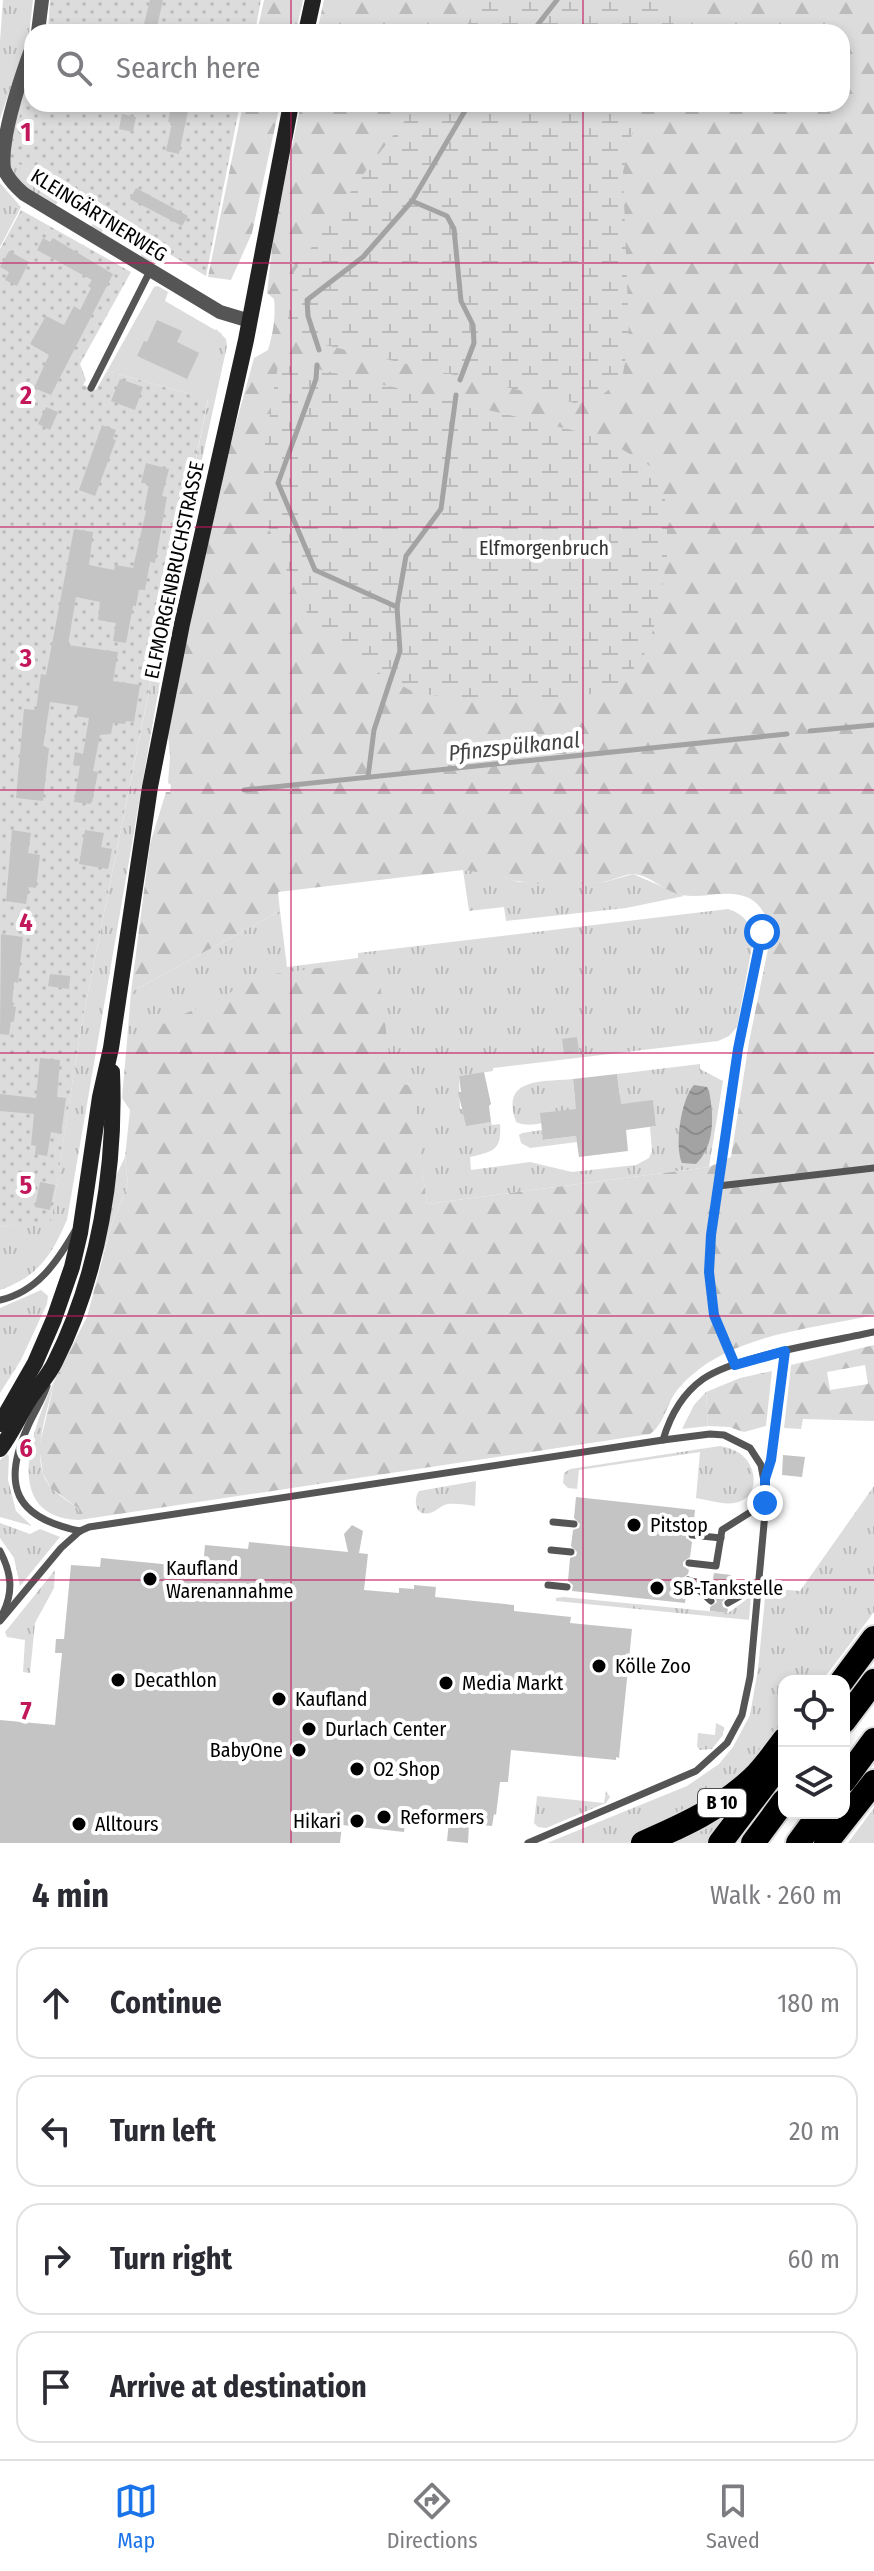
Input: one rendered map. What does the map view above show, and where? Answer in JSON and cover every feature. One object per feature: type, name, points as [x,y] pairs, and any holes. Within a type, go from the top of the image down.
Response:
[{"type":"highway","points":[[846,1675],[874,1638]]},
{"type":"highway","points":[[850,1713],[874,1681]]},
{"type":"highway","points":[[850,1773],[874,1740]]},
{"type":"highway","name":"B 10","points":[[643,1843],[710,1811],[754,1778],[778,1747]]},
{"type":"highway","points":[[720,1843],[778,1767]]},
{"type":"highway","points":[[826,1843],[874,1782]]},
{"type":"highway","points":[[753,1843],[778,1809]]},
{"type":"highway","points":[[798,1843],[816,1819]]},
{"type":"main road","points":[[308,24],[313,0]]},
{"type":"main road","name":"ELFMORGENBRUCHSTRASSE","points":[[0,1424],[35,1363],[72,1267],[111,1048],[150,787],[182,624],[250,321],[289,112]]},
{"type":"main road","name":"ELFMORGENBRUCHSTRASSE","points":[[0,1449],[54,1365],[83,1291],[100,1225],[114,1103],[111,1048]]},
{"type":"street","points":[[39,24],[42,0]]},
{"type":"street","name":"KLEINGÄRTNERWEG","points":[[24,69],[12,101],[1,159],[4,171],[24,194],[220,312],[250,321]]},
{"type":"lane","points":[[91,388],[150,271]]},
{"type":"lane","points":[[735,1365],[714,1315],[710,1294],[711,1235],[738,1049],[762,932]]},
{"type":"lane","points":[[718,1186],[874,1168]]},
{"type":"lane","points":[[0,1300],[27,1290],[46,1275],[82,1219]]},
{"type":"lane","points":[[663,1440],[673,1412],[692,1388],[704,1379],[735,1365],[785,1351],[874,1332]]},
{"type":"lane","points":[[528,1843],[685,1777],[717,1754],[727,1743],[742,1715],[750,1677],[765,1479],[771,1460],[785,1351]]},
{"type":"lane","points":[[54,1365],[41,1403],[21,1443],[14,1477],[21,1499],[29,1511],[52,1524],[80,1531]]},
{"type":"lane","points":[[0,1620],[61,1548],[80,1531],[101,1525],[710,1434],[735,1439],[755,1454],[765,1479]]},
{"type":"lane","points":[[689,1563],[716,1566],[722,1530],[765,1503]]},
{"type":"lane","points":[[553,1522],[574,1524]]},
{"type":"lane","points":[[692,1535],[721,1538]]},
{"type":"lane","points":[[551,1550],[571,1552]]},
{"type":"lane","points":[[0,1551],[8,1567],[11,1589],[0,1620]]},
{"type":"lane","points":[[711,1601],[688,1580],[713,1585]]},
{"type":"lane","points":[[548,1585],[567,1587]]},
{"type":"lane","points":[[730,1587],[755,1590]]},
{"type":"lane","points":[[728,1603],[755,1590]]},
{"type":"green space","points":[[3,0],[33,0],[30,24],[24,24],[24,49],[0,119]]},
{"type":"green space","points":[[50,0],[261,0],[256,24],[48,24]]},
{"type":"green space","points":[[264,0],[303,0],[298,24],[259,24]]},
{"type":"green space","name":"Elfmorgenbruch","points":[[324,0],[874,0],[874,1315],[778,1334],[711,1361],[679,1388],[660,1423],[650,1434],[79,1520],[79,1509],[51,1488],[43,1474],[39,1448],[55,1379],[87,1317],[112,1223],[128,1185],[125,1157],[130,1110],[122,1098],[127,1041],[267,975],[377,960],[393,1086],[411,1084],[427,1204],[709,1167],[731,1157],[749,1042],[770,939],[762,910],[754,901],[741,895],[682,895],[632,874],[602,882],[548,884],[463,870],[278,892],[280,911],[131,992],[150,844],[166,792],[170,792],[168,734],[181,658],[224,467],[254,358],[268,350],[273,331],[274,299],[267,293],[274,230],[299,112],[850,112],[850,24],[319,24]]},
{"type":"green space","points":[[481,0],[683,0],[673,24],[468,24]]},
{"type":"green space","points":[[24,86],[24,104],[8,153],[10,132]]},
{"type":"green space","points":[[24,103],[24,112],[238,112],[206,276],[6,156]]},
{"type":"green space","points":[[241,112],[278,112],[252,233],[231,280],[208,277]]},
{"type":"green space","points":[[412,112],[637,112],[623,172],[629,339],[622,379],[601,396],[575,403],[299,339],[286,332],[294,272]]},
{"type":"green space","points":[[8,156],[159,249],[151,264],[140,257],[146,247],[107,224],[100,235],[90,229],[95,219],[60,199],[55,206],[30,191],[10,171]]},
{"type":"green space","points":[[0,183],[21,207],[0,247]]},
{"type":"green space","points":[[21,210],[131,272],[80,364],[86,380],[83,385],[96,390],[107,371],[208,399],[81,1027],[51,1222],[0,1227],[0,249]]},
{"type":"green space","points":[[154,287],[168,292],[165,301],[222,334],[208,399],[107,371]]},
{"type":"green space","points":[[216,329],[226,339],[227,346],[184,542],[67,1220],[42,1263],[25,1278],[0,1290],[0,1227],[51,1221],[81,1027],[208,400],[181,391]]},
{"type":"green space","points":[[293,363],[601,437],[652,467],[667,505],[667,556],[660,603],[648,649],[619,689],[550,701],[477,700],[415,693],[342,652],[303,608],[263,515],[265,444],[278,365]]},
{"type":"green space","points":[[463,870],[490,873],[519,882],[561,883],[605,882],[633,874],[684,896],[626,908],[506,921],[504,907],[469,911]]},
{"type":"green space","points":[[728,909],[746,920],[753,941],[737,1027],[729,1036],[718,1041],[493,1068],[493,1071],[459,1076],[460,1109],[463,1109],[466,1125],[500,1124],[497,1145],[490,1151],[470,1157],[471,1170],[530,1162],[572,1172],[636,1165],[649,1158],[652,1151],[650,1127],[656,1126],[653,1101],[613,1105],[612,1096],[620,1095],[617,1074],[700,1064],[700,1069],[723,1081],[709,1167],[427,1204],[410,1084],[393,1087],[127,1041],[131,992],[280,911],[287,967],[358,958],[358,953]]},
{"type":"green space","points":[[573,1079],[575,1100],[583,1108],[532,1125],[516,1122],[513,1107],[519,1089],[537,1082]]},
{"type":"green space","points":[[542,1130],[544,1140],[576,1136],[577,1142],[530,1148],[521,1143],[519,1135],[522,1133]]},
{"type":"green space","points":[[125,1157],[128,1185],[102,1258],[115,1178]]},
{"type":"green space","points":[[41,1290],[48,1296],[47,1304],[21,1360],[0,1393],[0,1308]]},
{"type":"green space","points":[[874,1345],[874,1421],[803,1419],[801,1429],[784,1428],[791,1365]],"holes":[[[865,1365],[868,1384],[830,1390],[827,1372]]]},
{"type":"green space","points":[[772,1371],[766,1426],[744,1432],[729,1427],[708,1426],[706,1392],[740,1378]]},
{"type":"green space","points":[[55,1379],[40,1448],[43,1474],[49,1485],[79,1509],[79,1520],[54,1515],[39,1504],[31,1487],[29,1467],[32,1444]]},
{"type":"green space","points":[[706,1392],[708,1426],[682,1429],[694,1405]]},
{"type":"green space","points":[[720,1446],[741,1455],[753,1474],[751,1492],[736,1503],[696,1498],[700,1452],[579,1470],[577,1489],[568,1488],[563,1483],[564,1473],[570,1469]]},
{"type":"green space","points":[[7,1454],[8,1480],[16,1511],[32,1526],[0,1517],[0,1460]]},
{"type":"green space","points":[[476,1481],[475,1506],[448,1504],[425,1514],[418,1510],[416,1498],[419,1491]]},
{"type":"green space","points":[[874,1486],[874,1612],[827,1675],[778,1675],[778,1740],[752,1768],[671,1824],[628,1843],[547,1843],[687,1786],[719,1764],[733,1747],[750,1715],[766,1588],[800,1591]]},
{"type":"green space","points":[[0,1523],[30,1534],[40,1529],[60,1537],[20,1586],[14,1558],[0,1538]]},
{"type":"green space","points":[[55,1570],[54,1588],[35,1623],[30,1673],[23,1672],[25,1640],[7,1637],[5,1632]]},
{"type":"green space","points":[[751,1596],[749,1620],[556,1601],[556,1598],[563,1597],[728,1613]]},
{"type":"green space","points":[[716,1723],[724,1727],[723,1735],[712,1749],[700,1750],[697,1746],[698,1733],[715,1735]]},
{"type":"green space","points":[[606,1791],[610,1797],[606,1803],[546,1828],[534,1823],[537,1796],[604,1803]]},
{"type":"green space","points":[[732,1807],[711,1843],[665,1843]]},
{"type":"green space","points":[[874,1808],[874,1843],[848,1843]]},
{"type":"water","points":[[694,1085],[707,1087],[712,1120],[707,1148],[696,1164],[682,1163],[679,1146],[682,1111]]},
{"type":"building","points":[[150,0],[163,0],[158,24],[144,24]]},
{"type":"building","points":[[170,112],[188,112],[179,154],[166,151],[172,123],[168,122]]},
{"type":"building","points":[[122,114],[136,117],[133,132],[119,129]]},
{"type":"building","points":[[136,188],[188,216],[182,226],[130,199]]},
{"type":"building","points":[[43,238],[50,242],[53,238],[113,274],[51,395],[34,388],[49,355],[30,344],[46,316],[64,325],[74,306],[80,310],[92,280],[37,250]]},
{"type":"building","points":[[9,251],[29,262],[17,286],[5,280],[9,272],[0,267]]},
{"type":"building","points":[[157,320],[182,331],[177,342],[199,353],[187,379],[137,356]]},
{"type":"building","points":[[120,379],[143,387],[135,410],[111,401]]},
{"type":"building","points":[[46,407],[58,412],[50,430],[38,424]]},
{"type":"building","points":[[102,425],[116,430],[113,439],[116,440],[95,496],[79,490]]},
{"type":"building","points":[[146,463],[169,469],[162,496],[167,497],[155,563],[150,562],[145,590],[139,589],[126,643],[113,641],[116,623],[98,620],[100,602],[76,597],[68,645],[118,652],[113,681],[140,685],[134,722],[113,723],[111,734],[100,735],[93,771],[98,772],[92,802],[74,802],[80,766],[73,765],[75,752],[83,754],[89,718],[76,716],[78,706],[50,702],[43,747],[49,748],[43,801],[16,798],[24,709],[36,710],[41,674],[46,675],[74,529],[93,532],[89,565],[114,570],[115,565],[133,568],[146,511],[149,484],[141,483]]},
{"type":"building","points":[[12,830],[31,833],[28,853],[40,855],[36,888],[29,887],[26,904],[6,901]]},
{"type":"building","points":[[85,830],[104,833],[101,847],[112,849],[108,869],[79,864]]},
{"type":"building","points":[[1,934],[23,937],[18,983],[14,982],[14,1021],[11,1021],[9,1035],[0,1034]]},
{"type":"building","points":[[50,974],[70,976],[69,989],[48,986]]},
{"type":"building","points":[[577,1037],[579,1052],[564,1054],[562,1039]]},
{"type":"building","points":[[40,1058],[60,1060],[57,1097],[66,1098],[61,1134],[51,1132],[47,1156],[35,1154],[36,1146],[31,1145],[34,1114],[0,1111],[0,1094],[36,1098]]},
{"type":"building","points":[[484,1072],[491,1104],[491,1122],[466,1126],[458,1092],[461,1092],[459,1076]]},
{"type":"building","points":[[617,1074],[621,1104],[653,1100],[656,1126],[626,1130],[628,1151],[579,1157],[576,1136],[543,1140],[540,1113],[576,1109],[573,1079]]},
{"type":"building","points":[[40,1182],[55,1185],[50,1210],[35,1207]]},
{"type":"building","points":[[783,1455],[805,1457],[802,1477],[782,1475]]},
{"type":"building","points":[[576,1497],[695,1510],[693,1529],[686,1534],[692,1542],[690,1557],[683,1562],[689,1570],[682,1579],[687,1588],[685,1603],[572,1591],[573,1585],[568,1581],[570,1558],[577,1552],[571,1546],[573,1530],[580,1524],[574,1518]]},
{"type":"building","points":[[352,1525],[363,1531],[359,1553],[368,1554],[364,1590],[399,1593],[399,1588],[414,1589],[414,1585],[436,1587],[435,1597],[514,1605],[514,1611],[571,1617],[570,1623],[632,1629],[619,1758],[511,1750],[508,1782],[500,1782],[492,1826],[469,1824],[468,1843],[447,1841],[449,1822],[406,1817],[404,1832],[342,1825],[340,1843],[0,1843],[0,1720],[55,1725],[62,1653],[55,1653],[56,1639],[64,1639],[71,1565],[100,1567],[101,1558],[203,1568],[205,1545],[248,1549],[249,1542],[348,1552],[344,1534]]},
{"type":"building","points":[[714,1573],[731,1575],[731,1581],[724,1586],[729,1595],[722,1602],[723,1607],[728,1609],[727,1613],[710,1611],[710,1607],[717,1602],[712,1591],[717,1590],[719,1585],[713,1578]]},
{"type":"waterway","points":[[538,24],[557,0]]},
{"type":"waterway","points":[[319,350],[308,316],[307,300],[363,257],[412,201],[464,112]]},
{"type":"waterway","points":[[412,201],[447,216],[454,229],[461,301],[473,325],[474,343],[460,380]]},
{"type":"waterway","points":[[317,365],[316,379],[278,483],[315,570],[397,607]]},
{"type":"waterway","points":[[368,777],[374,730],[400,651],[397,607],[406,556],[441,509],[456,395]]},
{"type":"waterway","name":"Pfinzspülkanal","points":[[810,731],[874,725]]},
{"type":"waterway","name":"Pfinzspülkanal","points":[[244,790],[787,734]]},
{"type":"place","name":"Pitstop","points":[[634,1525]]},
{"type":"place","name":"Kaufland Warenannahme","points":[[150,1579]]},
{"type":"place","name":"SB-Tankstelle","points":[[657,1588]]},
{"type":"place","name":"Kölle Zoo","points":[[599,1666]]},
{"type":"place","name":"Decathlon","points":[[118,1680]]},
{"type":"place","name":"Media Markt","points":[[446,1683]]},
{"type":"place","name":"Kaufland","points":[[279,1699]]},
{"type":"place","name":"Durlach Center","points":[[309,1729]]},
{"type":"place","name":"BabyOne","points":[[299,1750]]},
{"type":"place","name":"O2 Shop","points":[[357,1769]]},
{"type":"place","name":"Reformers","points":[[384,1817]]},
{"type":"place","name":"Hikari","points":[[357,1821]]},
{"type":"place","name":"Alltours","points":[[79,1824]]},
{"type":"route","points":[[762,932],[738,1049],[711,1235],[709,1272],[714,1315],[735,1365],[785,1351],[771,1460],[765,1479],[765,1503]]}]
